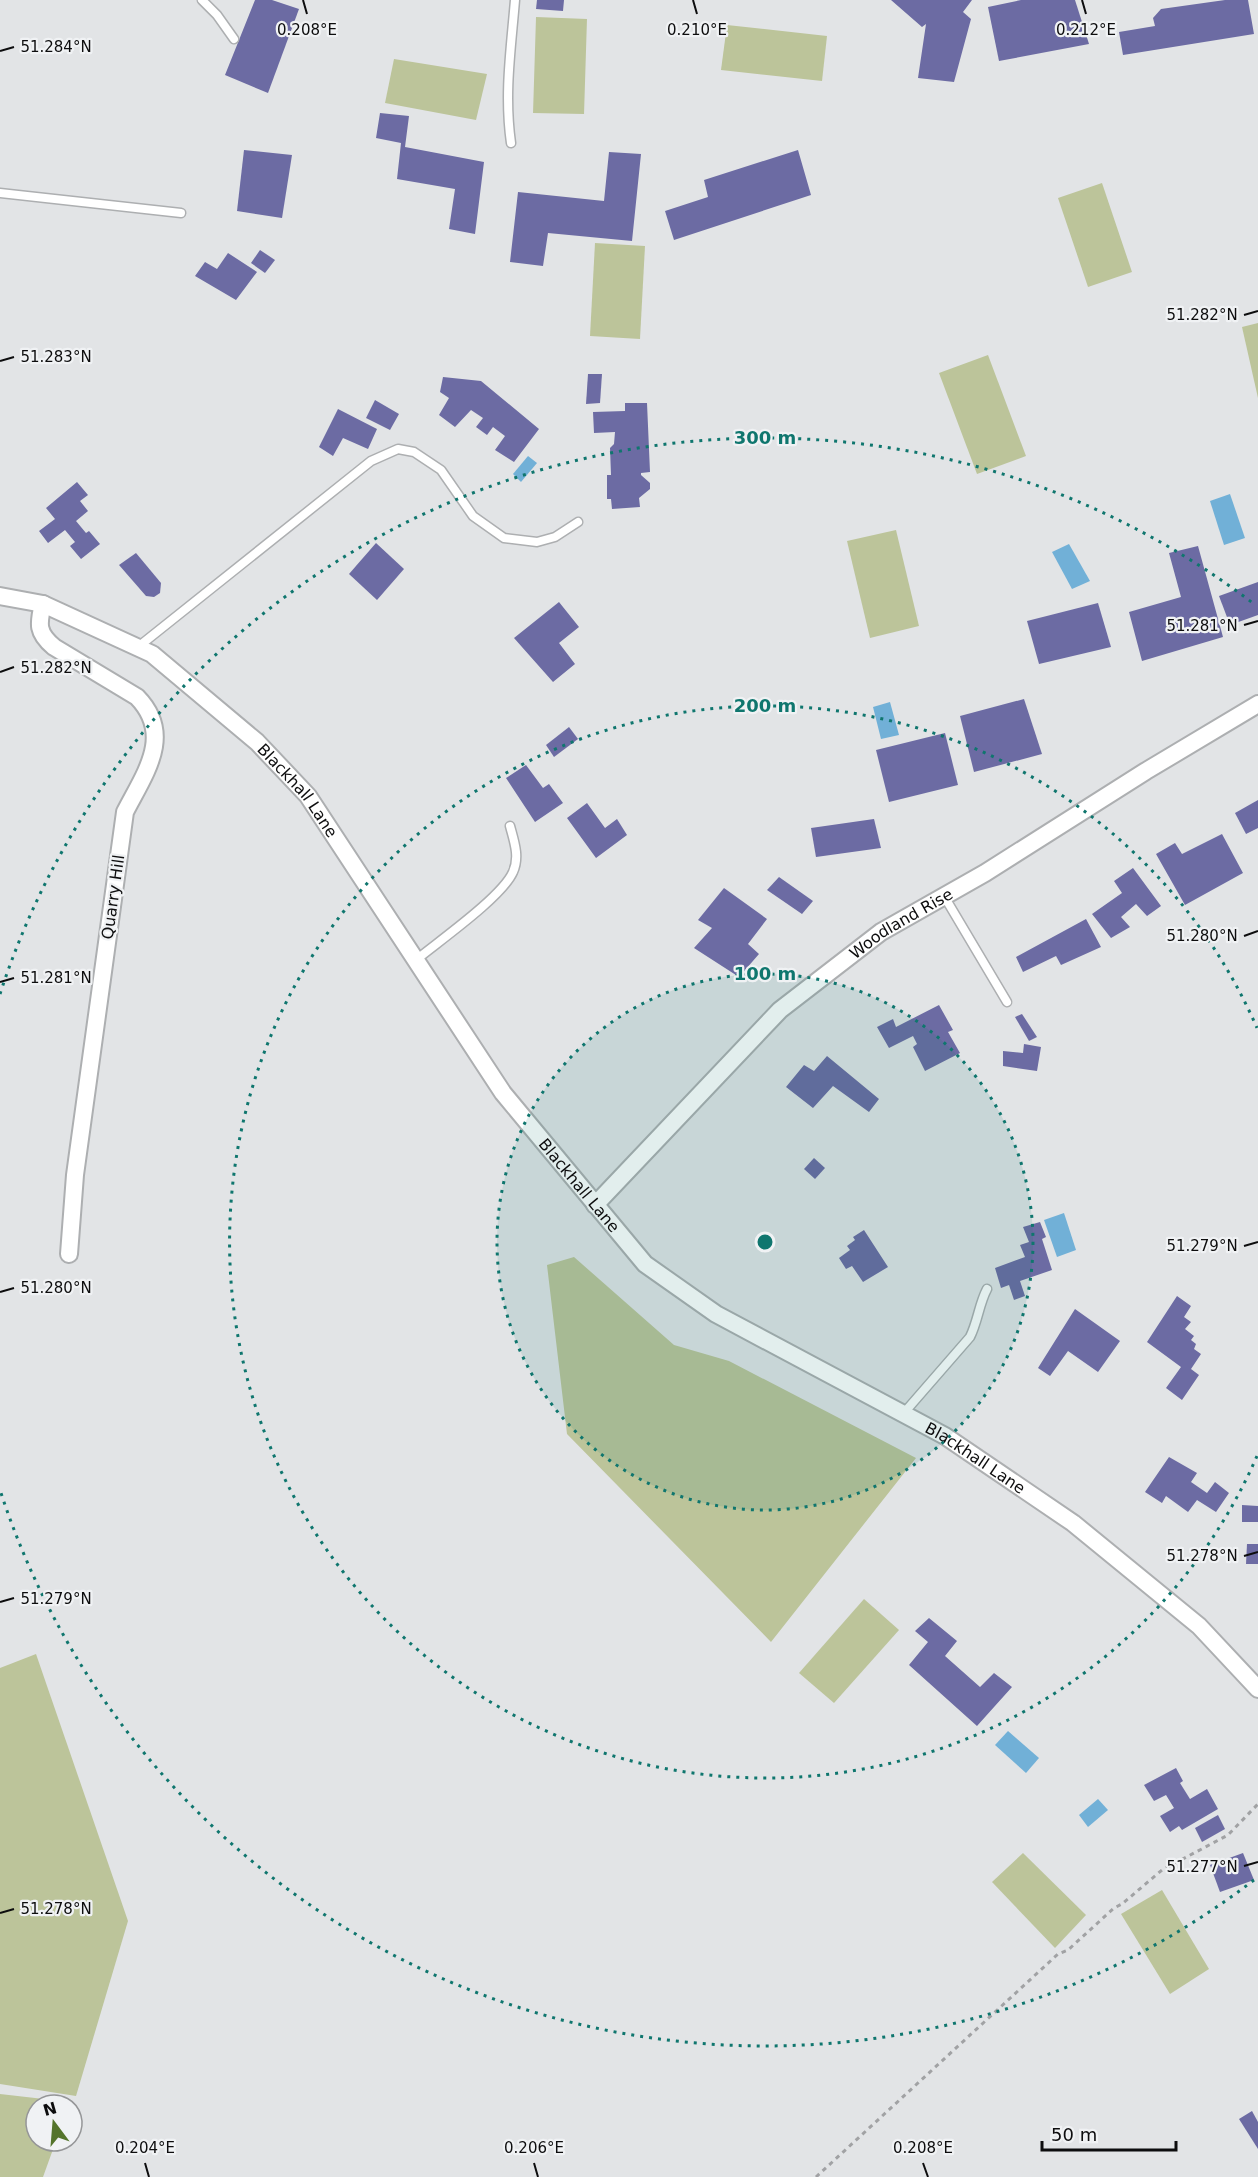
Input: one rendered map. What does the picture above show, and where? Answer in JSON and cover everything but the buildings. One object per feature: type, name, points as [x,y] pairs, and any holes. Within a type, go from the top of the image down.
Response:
[{"type":"street","name":"Blackhall Lane","points":[[0,596],[42,604],[152,654],[257,742],[308,796],[503,1093],[645,1264],[716,1314],[945,1436],[1073,1523],[1199,1626],[1258,1689]]},
{"type":"street","name":"Quarry Hill","points":[[42,604],[39,628],[43,638],[137,697],[147,707],[152,717],[156,744],[151,761],[125,812],[75,1175],[69,1254]]},
{"type":"street","name":"Woodland Rise","points":[[595,1205],[780,1010],[881,932],[1258,704]]},
{"type":"lane","points":[[202,0],[218,15],[234,39]]},
{"type":"lane","points":[[511,143],[507,114],[515,0]]},
{"type":"lane","points":[[0,193],[181,213]]},
{"type":"lane","points":[[138,647],[371,461],[398,449],[414,452],[441,470],[473,516],[504,538],[537,542],[555,537],[578,522]]},
{"type":"lane","points":[[416,960],[499,892],[513,872],[517,855],[510,826]]},
{"type":"lane","points":[[944,896],[1007,1002]]},
{"type":"lane","points":[[903,1414],[970,1337],[987,1288]]},
{"type":"path","points":[[816,2177],[1058,1954],[1068,1950],[1114,1908],[1122,1904],[1162,1870],[1228,1834],[1258,1804]]},
{"type":"green space","points":[[536,17],[587,19],[584,114],[533,113]]},
{"type":"green space","points":[[727,25],[827,36],[822,81],[721,70]]},
{"type":"green space","points":[[394,59],[487,74],[476,120],[385,103]]},
{"type":"green space","points":[[1102,183],[1132,272],[1088,287],[1058,198]]},
{"type":"green space","points":[[595,243],[645,246],[640,339],[590,336]]},
{"type":"green space","points":[[1258,323],[1258,398],[1242,327]]},
{"type":"green space","points":[[988,355],[1026,456],[977,474],[939,373]]},
{"type":"green space","points":[[896,530],[919,626],[870,638],[847,541]]},
{"type":"green space","points":[[574,1257],[674,1345],[729,1361],[916,1458],[771,1642],[567,1434],[547,1265]]},
{"type":"green space","points":[[864,1599],[899,1630],[834,1703],[799,1673]]},
{"type":"green space","points":[[36,1654],[128,1921],[77,2093],[57,2093],[0,2084],[0,1668]]},
{"type":"green space","points":[[1023,1853],[1086,1915],[1055,1948],[992,1882]]},
{"type":"green space","points":[[1162,1890],[1209,1969],[1170,1994],[1121,1914]]},
{"type":"green space","points":[[0,2094],[24,2097],[24,2153],[52,2153],[43,2177],[0,2177]]},
{"type":"water","points":[[528,456],[537,463],[521,482],[513,474]]},
{"type":"water","points":[[1230,494],[1245,538],[1224,545],[1210,501]]},
{"type":"water","points":[[1069,544],[1090,581],[1072,589],[1052,552]]},
{"type":"water","points":[[890,702],[899,735],[881,739],[873,707]]},
{"type":"water","points":[[1064,1213],[1076,1250],[1057,1257],[1044,1220]]},
{"type":"water","points":[[1008,1731],[1039,1758],[1026,1773],[995,1745]]},
{"type":"water","points":[[1098,1799],[1108,1810],[1088,1827],[1079,1815]]}]
